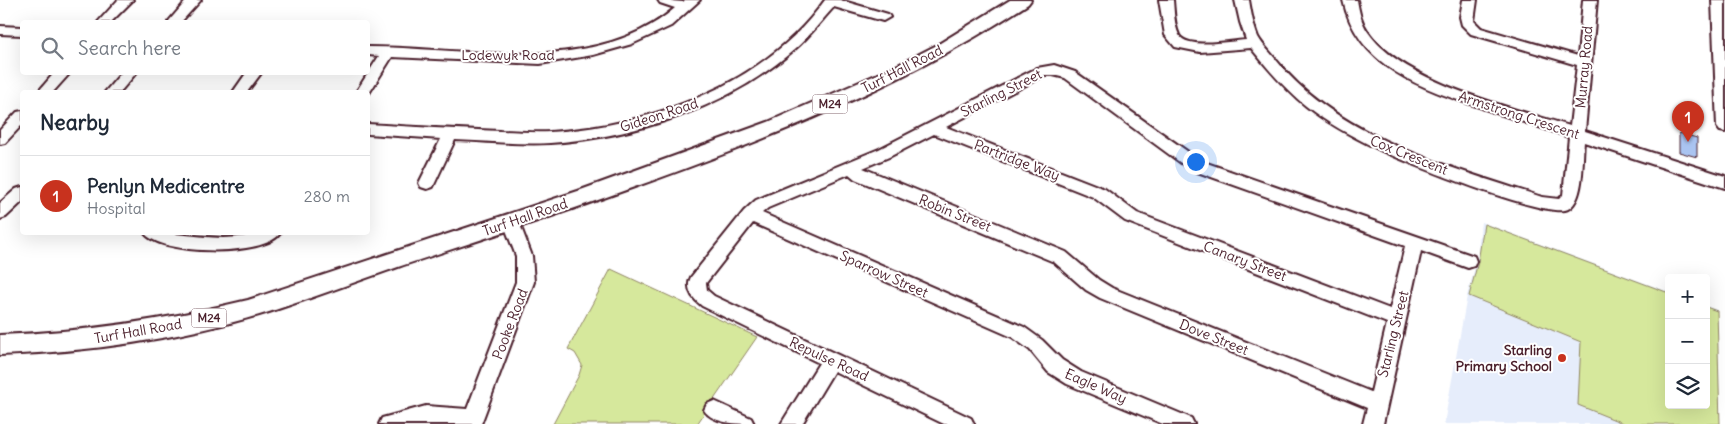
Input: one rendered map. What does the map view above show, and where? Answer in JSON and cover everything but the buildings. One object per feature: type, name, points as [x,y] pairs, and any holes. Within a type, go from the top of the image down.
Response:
[{"type":"main road","name":"Turf Hall Road","points":[[0,345],[72,342],[113,337],[202,320],[292,295],[410,254],[511,222],[738,142],[847,97],[937,52],[1022,0]]},
{"type":"street","points":[[106,20],[126,0]]},
{"type":"street","points":[[176,20],[194,0]]},
{"type":"street","points":[[665,0],[689,4]]},
{"type":"street","points":[[1166,0],[1173,34],[1181,45],[1200,48],[1255,42]]},
{"type":"street","name":"Cox Crescent","points":[[1242,0],[1248,26],[1255,42],[1280,73],[1302,94],[1357,133],[1412,159],[1542,203],[1563,205],[1570,197],[1578,133]]},
{"type":"street","name":"Armstrong Crescent","points":[[1350,0],[1352,13],[1364,36],[1387,59],[1403,70],[1452,93],[1725,182]]},
{"type":"street","points":[[1470,0],[1466,18],[1467,23],[1472,29],[1584,62]]},
{"type":"street","name":"Murray Road","points":[[1578,133],[1590,0]]},
{"type":"street","points":[[1719,0],[1723,37],[1725,126]]},
{"type":"street","points":[[832,1],[883,17]]},
{"type":"street","name":"Gideon Road","points":[[370,129],[450,135],[555,138],[622,128],[678,112],[718,94],[763,67],[790,46],[832,1]]},
{"type":"street","name":"Lodewyk Road","points":[[370,51],[540,59],[593,51],[627,41],[666,23],[689,4]]},
{"type":"street","points":[[0,30],[20,31]]},
{"type":"street","points":[[364,90],[388,52]]},
{"type":"street","name":"Starling Street","points":[[697,290],[698,279],[750,215],[771,199],[851,168],[934,128],[1042,71],[1062,71],[1070,75],[1195,165],[1468,261]]},
{"type":"street","points":[[47,90],[61,75]]},
{"type":"street","points":[[114,90],[127,75]]},
{"type":"street","points":[[242,90],[253,75]]},
{"type":"street","points":[[0,139],[20,118]]},
{"type":"street","name":"Partridge Way","points":[[934,128],[1099,192]]},
{"type":"street","points":[[427,183],[450,135]]},
{"type":"street","name":"Robin Street","points":[[851,168],[868,178],[1060,257]]},
{"type":"street","name":"Canary Street","points":[[1099,192],[1110,200],[1122,213],[1131,217],[1398,319]]},
{"type":"street","points":[[0,213],[20,195]]},
{"type":"street","name":"Sparrow Street","points":[[750,215],[1018,332]]},
{"type":"street","name":"Pooke Road","points":[[472,421],[526,282],[524,256],[511,222]]},
{"type":"street","points":[[157,235],[163,239],[245,245],[266,240],[270,235]]},
{"type":"street","name":"Starling Street","points":[[1373,424],[1414,243]]},
{"type":"street","name":"Dove Street","points":[[1060,257],[1071,264],[1093,286],[1106,293],[1376,404]]},
{"type":"street","name":"Repulse Road","points":[[697,290],[708,301],[964,424]]},
{"type":"street","name":"Eagle Way","points":[[1018,332],[1032,342],[1048,360],[1069,375],[1184,424]]},
{"type":"street","points":[[791,424],[831,360]]},
{"type":"street","points":[[714,410],[744,424]]},
{"type":"street","points":[[389,424],[426,415],[472,421]]},
{"type":"shaded area","name":"Starling Primary School","points":[[1481,222],[1665,291],[1665,409],[1710,409],[1710,307],[1717,310],[1719,424],[1444,424],[1467,296],[1477,260]]},
{"type":"green space","points":[[1484,224],[1665,292],[1665,409],[1710,409],[1710,308],[1717,311],[1720,424],[1625,424],[1578,405],[1581,342],[1469,296],[1478,262]]},
{"type":"green space","points":[[611,269],[757,337],[697,424],[553,424],[579,375],[582,365],[575,353],[568,349]]},
{"type":"place","name":"Penlyn Medicentre","points":[[1688,142]]},
{"type":"place","name":"Starling Primary School","points":[[1562,358]]}]
